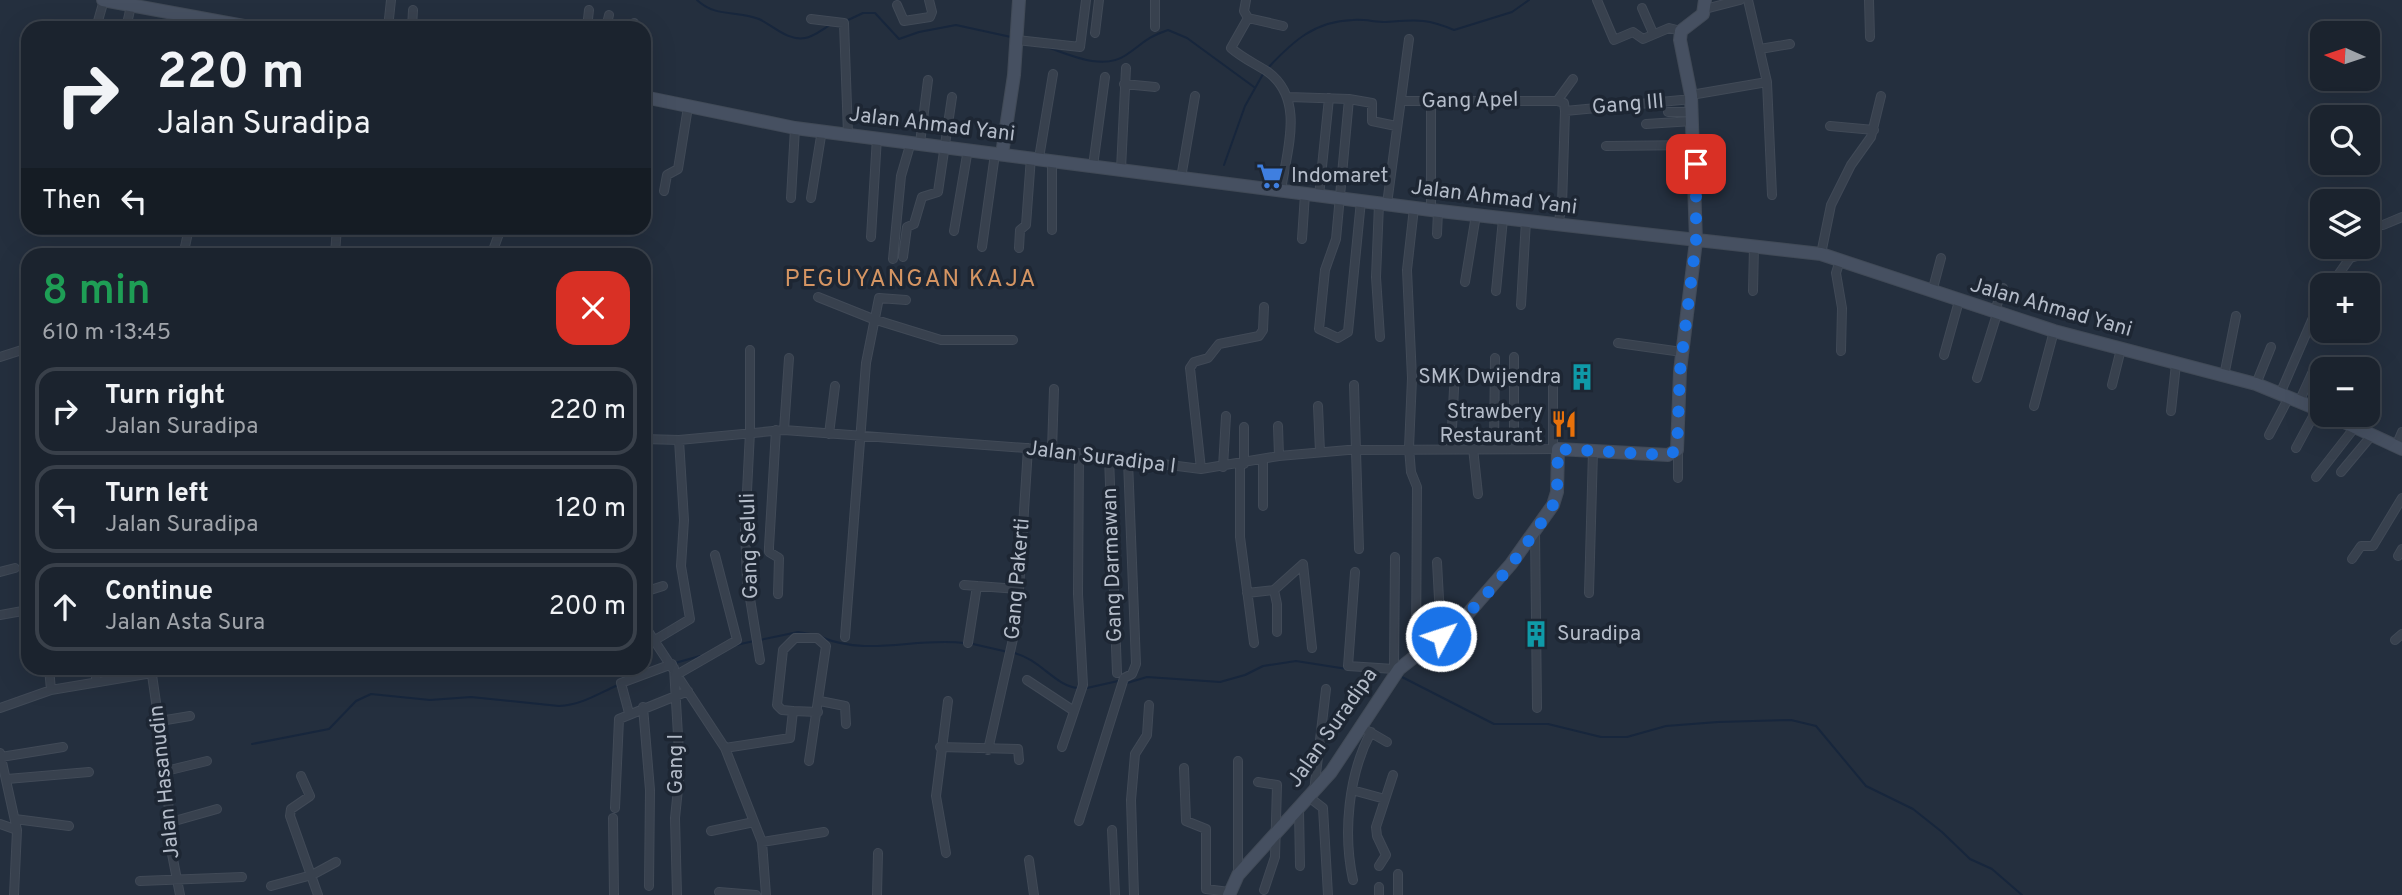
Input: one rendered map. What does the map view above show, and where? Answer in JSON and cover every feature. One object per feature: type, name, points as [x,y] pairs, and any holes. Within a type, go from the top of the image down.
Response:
[{"type":"main road","points":[[103,0],[131,6],[147,5],[188,21]]},
{"type":"main road","points":[[999,154],[1017,40],[1020,0]]},
{"type":"main road","points":[[1556,449],[1671,455],[1678,447],[1677,401],[1696,241],[1692,107],[1680,45],[1681,31],[1705,5]]},
{"type":"main road","name":"Jalan Ahmad Yani","points":[[651,102],[795,128],[1181,177],[1319,196],[1340,202],[1360,201],[1821,254],[2053,331],[2256,384],[2310,406]]},
{"type":"main road","name":"Jalan Ahmad Yani","points":[[2356,427],[2399,448]]},
{"type":"main road","name":"Jalan Suradipa","points":[[1229,894],[1238,875],[1312,796],[1367,730],[1396,669],[1441,636],[1479,602],[1535,531],[1555,498],[1556,449]]},
{"type":"street","points":[[98,21],[103,0]]},
{"type":"street","points":[[389,21],[391,0]]},
{"type":"street","points":[[897,5],[904,21],[908,23],[930,17],[932,12],[929,0]]},
{"type":"street","points":[[1017,40],[1080,47],[1086,0]]},
{"type":"street","points":[[1095,33],[1099,0]]},
{"type":"street","points":[[1155,0],[1155,27]]},
{"type":"street","points":[[1246,0],[1244,11],[1248,18],[1283,26]]},
{"type":"street","points":[[1597,0],[1613,39],[1633,32],[1643,39],[1669,28],[1681,31]]},
{"type":"street","points":[[1705,5],[1740,0]]},
{"type":"street","points":[[1748,0],[1767,82],[1772,195]]},
{"type":"street","points":[[1869,0],[1870,37]]},
{"type":"street","points":[[128,21],[131,6]]},
{"type":"street","points":[[1642,8],[1653,33]]},
{"type":"street","points":[[412,21],[413,10]]},
{"type":"street","points":[[588,21],[589,10]]},
{"type":"street","points":[[608,21],[609,15]]},
{"type":"street","points":[[1248,18],[1231,48],[1264,71],[1289,97],[1290,127],[1281,191]]},
{"type":"street","points":[[811,19],[844,23],[848,134]]},
{"type":"street","points":[[1402,102],[1409,39]]},
{"type":"street","points":[[1760,49],[1790,44]]},
{"type":"street","points":[[1121,169],[1126,68]]},
{"type":"street","points":[[1019,248],[1020,230],[1026,225],[1040,159],[1053,74]]},
{"type":"street","points":[[1093,166],[1105,77]]},
{"type":"street","points":[[1558,225],[1562,205],[1565,111],[1564,103],[1557,101],[1573,79]]},
{"type":"street","points":[[893,259],[901,176],[915,142],[928,80]]},
{"type":"street","points":[[1646,124],[1767,82]]},
{"type":"street","points":[[1124,84],[1154,87]]},
{"type":"street","points":[[1181,177],[1195,96]]},
{"type":"street","points":[[1821,254],[1831,205],[1874,130],[1881,96]]},
{"type":"street","points":[[904,257],[907,227],[915,224],[922,197],[938,192],[952,97]]},
{"type":"street","points":[[1289,97],[1370,102],[1372,121],[1396,126]]},
{"type":"street","points":[[1319,196],[1329,98]]},
{"type":"street","points":[[1349,99],[1340,202],[1334,250],[1325,270],[1320,332],[1343,337],[1348,333],[1360,201]]},
{"type":"street","name":"Gang Apel","points":[[1380,337],[1376,278],[1383,204],[1402,102],[1557,101]]},
{"type":"street","points":[[1431,102],[1437,234]]},
{"type":"street","points":[[664,191],[667,175],[678,169],[688,107]]},
{"type":"street","points":[[1668,112],[1692,107]]},
{"type":"street","name":"Gang III","points":[[1565,111],[1692,107]]},
{"type":"street","points":[[1830,126],[1874,130]]},
{"type":"street","points":[[791,198],[795,128]]},
{"type":"street","points":[[811,198],[822,130]]},
{"type":"street","points":[[871,237],[877,137]]},
{"type":"street","points":[[1606,146],[1695,145]]},
{"type":"street","points":[[954,231],[968,149]]},
{"type":"street","points":[[982,247],[999,154]]},
{"type":"street","points":[[1040,159],[1052,230]]},
{"type":"street","points":[[1302,239],[1305,194]]},
{"type":"street","points":[[1413,208],[1408,270],[1411,341],[1409,448],[1411,472],[1417,487],[1416,653]]},
{"type":"street","points":[[1465,282],[1476,215]]},
{"type":"street","points":[[2380,223],[2402,217]]},
{"type":"street","points":[[1496,291],[1503,219]]},
{"type":"street","points":[[1521,305],[1527,221]]},
{"type":"street","points":[[1753,291],[1754,246]]},
{"type":"street","points":[[1931,292],[1941,258]]},
{"type":"street","points":[[2339,273],[2351,259]]},
{"type":"street","points":[[1840,260],[1836,274],[1842,308],[1841,352]]},
{"type":"street","points":[[1977,378],[2003,288]]},
{"type":"street","points":[[818,297],[873,319],[941,340],[1013,340]]},
{"type":"street","points":[[845,637],[866,363],[873,319],[879,298],[906,300]]},
{"type":"street","points":[[1944,355],[1959,301]]},
{"type":"street","points":[[1201,469],[1192,364],[1208,358],[1219,344],[1259,336],[1263,330],[1264,307]]},
{"type":"street","points":[[2224,376],[2236,316]]},
{"type":"street","points":[[2034,405],[2053,331]]},
{"type":"street","points":[[2290,398],[2310,335]]},
{"type":"street","points":[[1618,343],[1682,352]]},
{"type":"street","points":[[2256,384],[2271,347]]},
{"type":"street","points":[[2112,385],[2121,349]]},
{"type":"street","points":[[0,357],[21,350]]},
{"type":"street","name":"Gang Seluli","points":[[750,350],[750,432],[745,531],[747,580],[760,660]]},
{"type":"street","points":[[1514,357],[1514,447]]},
{"type":"street","points":[[778,593],[779,558],[769,552],[769,547],[789,358]]},
{"type":"street","points":[[1494,447],[1495,358]]},
{"type":"street","points":[[2171,411],[2176,363]]},
{"type":"street","points":[[1451,447],[1455,370]]},
{"type":"street","points":[[2269,435],[2290,398],[2310,374]]},
{"type":"street","points":[[1553,376],[1556,449]]},
{"type":"street","points":[[1354,385],[1359,549]]},
{"type":"street","points":[[829,434],[835,386]]},
{"type":"street","points":[[1052,450],[1054,389]]},
{"type":"street","points":[[1318,406],[1320,452]]},
{"type":"street","points":[[1223,467],[1226,416]]},
{"type":"street","points":[[1278,426],[1279,456]]},
{"type":"street","points":[[2296,448],[2315,427]]},
{"type":"street","points":[[2316,477],[2356,427]]},
{"type":"street","points":[[1244,428],[1240,537],[1254,643]]},
{"type":"street","name":"Jalan Suradipa I","points":[[651,439],[679,440],[780,430],[1052,450],[1201,469],[1320,452],[1451,447],[1556,449]]},
{"type":"street","points":[[2399,448],[2402,432]]},
{"type":"street","points":[[2341,472],[2372,435]]},
{"type":"street","points":[[655,640],[690,619],[681,566],[684,520],[679,440]]},
{"type":"street","points":[[1678,447],[1678,478]]},
{"type":"street","name":"Gang Pakerti","points":[[988,750],[1017,621],[1028,448]]},
{"type":"street","points":[[1473,448],[1478,494]]},
{"type":"street","points":[[1589,593],[1593,451]]},
{"type":"street","points":[[1062,747],[1083,685],[1078,552],[1079,453]]},
{"type":"street","name":"Gang Darmawan","points":[[1109,457],[1117,673]]},
{"type":"street","points":[[1263,459],[1263,506]]},
{"type":"street","points":[[1079,821],[1124,678],[1132,674],[1136,664],[1128,461]]},
{"type":"street","points":[[2352,559],[2361,546],[2373,546],[2402,498]]},
{"type":"street","points":[[1535,531],[1537,709]]},
{"type":"street","points":[[651,675],[675,668],[737,640],[715,555]]},
{"type":"street","points":[[1354,572],[1348,666],[1396,669],[1395,557]]},
{"type":"street","points":[[1437,562],[1441,636]]},
{"type":"street","points":[[1247,593],[1274,590],[1298,565],[1303,565],[1312,648]]},
{"type":"street","points":[[0,572],[15,568]]},
{"type":"street","points":[[964,585],[1019,589]]},
{"type":"street","points":[[651,590],[663,586]]},
{"type":"street","points":[[968,643],[977,586]]},
{"type":"street","points":[[1274,590],[1277,632]]},
{"type":"street","points":[[0,615],[21,611]]},
{"type":"street","points":[[651,635],[725,748],[762,842],[766,895]]},
{"type":"street","points":[[809,761],[818,712],[820,701],[826,646],[817,638],[795,638],[783,650],[777,705],[782,710],[818,712]]},
{"type":"street","name":"Gang I","points":[[675,668],[674,698],[680,769],[675,818],[677,895]]},
{"type":"street","points":[[50,675],[51,690]]},
{"type":"street","points":[[96,675],[96,681]]},
{"type":"street","points":[[0,708],[51,690],[130,675]]},
{"type":"street","name":"Jalan Hasanudin","points":[[153,675],[180,895]]},
{"type":"street","points":[[629,713],[621,683],[650,675]]},
{"type":"street","points":[[1027,680],[1074,711]]},
{"type":"street","points":[[1326,689],[1312,796],[1323,808],[1328,895]]},
{"type":"street","points":[[615,808],[619,719],[688,691]]},
{"type":"street","points":[[820,701],[845,706],[846,724]]},
{"type":"street","points":[[946,853],[936,796],[940,747],[948,701]]},
{"type":"street","points":[[1134,895],[1132,789],[1135,754],[1147,735],[1149,705]]},
{"type":"street","points":[[643,707],[650,790],[649,886]]},
{"type":"street","points":[[725,748],[788,740],[791,737],[793,711]]},
{"type":"street","points":[[160,721],[190,716]]},
{"type":"street","points":[[1353,880],[1349,832],[1352,790],[1367,730],[1387,742]]},
{"type":"street","points":[[14,895],[17,830],[1,755],[63,747]]},
{"type":"street","points":[[940,747],[1017,749],[1019,760]]},
{"type":"street","points":[[166,771],[208,761]]},
{"type":"street","points":[[1238,761],[1238,875]]},
{"type":"street","points":[[1184,768],[1186,821],[1206,829],[1206,889],[1229,894]]},
{"type":"street","points":[[7,779],[89,772]]},
{"type":"street","points":[[1379,866],[1386,855],[1376,827],[1393,775]]},
{"type":"street","points":[[301,776],[310,796],[291,809],[290,816],[318,895]]},
{"type":"street","points":[[1258,782],[1277,785],[1275,863],[1264,890]]},
{"type":"street","points":[[1352,790],[1385,799]]},
{"type":"street","points":[[171,822],[217,809]]},
{"type":"street","points":[[1299,810],[1300,866]]},
{"type":"street","points":[[613,818],[614,895]]},
{"type":"street","points":[[15,819],[69,826]]},
{"type":"street","points":[[711,831],[754,822]]},
{"type":"street","points":[[0,824],[17,830]]},
{"type":"street","points":[[1112,830],[1115,895]]},
{"type":"street","points":[[762,842],[824,832]]},
{"type":"street","points":[[877,895],[878,853]]},
{"type":"street","points":[[1029,860],[1034,895]]},
{"type":"street","points":[[271,886],[312,875],[336,862]]},
{"type":"street","points":[[1398,874],[1398,895]]},
{"type":"street","points":[[140,881],[242,877]]},
{"type":"street","points":[[719,892],[756,895]]},
{"type":"waterway","points":[[697,0],[719,12],[759,19],[792,37],[815,35],[830,25]]},
{"type":"waterway","points":[[1267,69],[1295,42],[1327,24],[1357,20],[1421,21],[1454,30],[1512,12],[1529,0]]},
{"type":"waterway","points":[[846,21],[863,13],[875,13],[899,39],[956,25],[1011,37]]},
{"type":"waterway","points":[[1047,47],[1086,60],[1107,62],[1117,60],[1149,38],[1168,30],[1187,38],[1254,87]]},
{"type":"waterway","points":[[1224,165],[1245,106],[1263,74]]},
{"type":"waterway","points":[[760,640],[798,632],[816,635]]},
{"type":"waterway","points":[[821,637],[857,646],[964,643]]},
{"type":"waterway","points":[[736,645],[754,641]]},
{"type":"waterway","points":[[973,644],[1008,652]]},
{"type":"waterway","points":[[1014,653],[1032,661],[1062,683],[1078,688]]},
{"type":"waterway","points":[[675,663],[700,656]]},
{"type":"waterway","points":[[1127,683],[1147,677],[1220,682],[1245,675],[1263,666],[1296,661],[1347,669]]},
{"type":"waterway","points":[[1400,676],[1494,724],[1548,724],[1601,737],[1627,737],[1666,726],[1718,722],[1791,720],[1816,726],[1866,786],[1913,809],[1970,859],[1992,869],[2022,895]]},
{"type":"waterway","points":[[1087,688],[1118,681]]},
{"type":"waterway","points":[[252,744],[329,729],[356,701],[371,694],[430,700],[471,697],[559,706],[583,701],[618,685]]},
{"type":"place","name":"Indomaret","points":[[1270,176]]},
{"type":"place","name":"SMK Dwijendra","points":[[1582,377]]},
{"type":"place","name":"Strawbery Restaurant","points":[[1564,424]]},
{"type":"place","name":"Suradipa","points":[[1536,634]]},
{"type":"district","name":"PEGUYANGAN KAJA","points":[[911,280]]},
{"type":"route","points":[[1441,636],[1465,617],[1496,582],[1553,505],[1557,492],[1558,449],[1668,455],[1677,450],[1677,401],[1696,241],[1696,164]]}]
